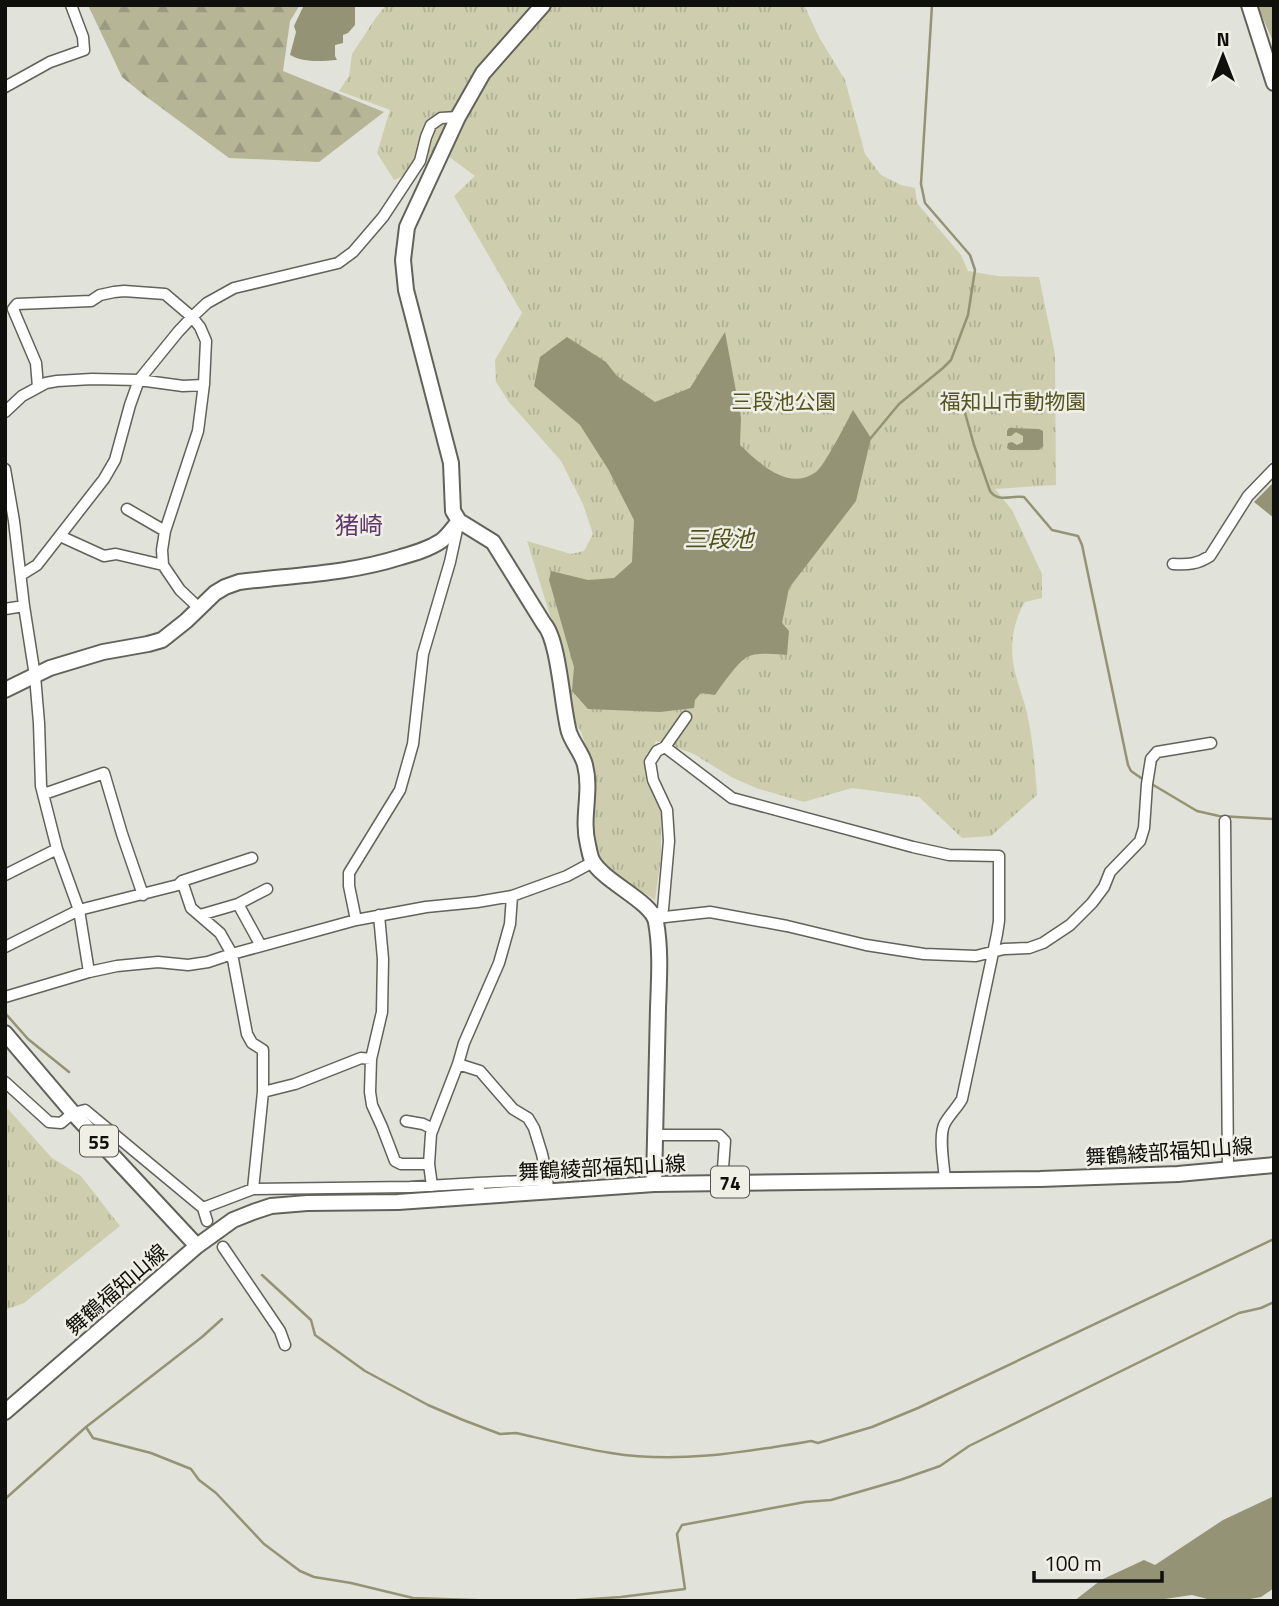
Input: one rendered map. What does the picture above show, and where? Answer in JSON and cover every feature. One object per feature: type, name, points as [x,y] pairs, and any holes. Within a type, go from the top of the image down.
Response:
[{"type":"street","points":[[5,87],[50,62],[84,50],[83,37],[71,5]]},
{"type":"street","points":[[543,5],[483,73],[458,117],[407,227],[403,260],[406,290],[451,463],[453,511],[459,521],[493,542],[548,629],[556,656],[570,734],[585,764],[588,790],[585,824],[593,862],[656,918],[659,975],[654,1184]]},
{"type":"street","points":[[1249,5],[1274,83]]},
{"type":"street","points":[[21,575],[37,565],[104,479],[115,460],[139,380],[177,332],[207,303],[234,288],[338,263],[354,252],[383,217],[420,160],[431,125],[441,118],[458,117]]},
{"type":"street","points":[[38,387],[36,363],[13,309],[17,304],[91,301],[100,295],[124,291],[165,295],[200,327],[206,341],[198,430],[165,531],[162,550],[163,565],[180,590],[199,608]]},
{"type":"street","points":[[5,412],[22,396],[46,383],[57,381],[139,380],[183,386],[203,385]]},
{"type":"street","points":[[5,469],[12,544],[21,575],[35,676],[41,786],[57,849],[79,910],[89,972]]},
{"type":"street","points":[[1173,564],[1188,565],[1201,562],[1210,556],[1248,496],[1274,469]]},
{"type":"street","points":[[127,509],[165,531]]},
{"type":"street","points":[[5,690],[50,668],[103,652],[162,640],[225,587],[239,582],[340,572],[383,563],[423,550],[446,537],[459,521]]},
{"type":"street","points":[[355,920],[349,873],[400,790],[413,744],[423,654],[459,521]]},
{"type":"street","points":[[60,536],[104,556],[116,554],[163,565]]},
{"type":"street","points":[[5,609],[24,606]]},
{"type":"street","points":[[656,918],[663,909],[669,841],[667,810],[653,780],[650,762],[657,751],[665,747],[686,717]]},
{"type":"street","points":[[656,918],[710,912],[787,926],[866,945],[961,957],[1004,949],[1029,948],[1044,943],[1070,925],[1092,903],[1104,887],[1110,872],[1140,841],[1144,828],[1151,759],[1157,752],[1211,743]]},
{"type":"street","points":[[665,747],[732,798],[949,855],[999,856],[999,921],[962,1099],[944,1124],[942,1138],[945,1180]]},
{"type":"street","points":[[44,794],[104,773],[143,895]]},
{"type":"street","points":[[1225,821],[1228,1170]]},
{"type":"street","points":[[5,875],[57,849]]},
{"type":"street","points":[[5,947],[79,910],[178,885],[182,881],[252,858]]},
{"type":"street","points":[[5,997],[89,972],[158,962],[188,965],[208,962],[355,920],[426,907],[512,896],[567,876],[593,862]]},
{"type":"street","points":[[182,881],[191,908],[220,933],[232,954],[247,1034],[252,1042],[263,1050],[263,1092],[253,1189]]},
{"type":"street","points":[[200,915],[238,904],[267,889]]},
{"type":"street","points":[[432,1186],[429,1164],[431,1134],[464,1043],[499,963],[510,924],[512,896]]},
{"type":"street","points":[[238,904],[261,946]]},
{"type":"street","points":[[379,915],[383,959],[382,1012],[371,1059],[372,1105],[394,1161],[401,1164],[429,1164]]},
{"type":"street","name":"舞鶴福知山線","points":[[5,1033],[73,1113],[197,1246],[5,1412]]},
{"type":"street","points":[[263,1092],[295,1084],[361,1058],[371,1059]]},
{"type":"street","points":[[458,1064],[480,1071],[513,1109],[528,1118],[538,1141],[548,1186]]},
{"type":"street","points":[[5,1082],[49,1122],[61,1123],[73,1113],[85,1110],[203,1208],[206,1221]]},
{"type":"street","points":[[406,1121],[433,1129]]},
{"type":"street","points":[[655,1135],[719,1135],[725,1141],[722,1182]]},
{"type":"street","name":"舞鶴綾部福知山線","points":[[197,1246],[233,1220],[271,1206],[398,1202],[479,1190],[722,1182],[1132,1176],[1274,1165]]},
{"type":"street","points":[[203,1208],[253,1189],[432,1186],[479,1190]]},
{"type":"street","points":[[223,1247],[280,1331],[285,1345]]},
{"type":"green space","points":[[88,5],[300,5],[290,21],[283,71],[384,112],[319,162],[229,158],[122,77]]},
{"type":"green space","name":"三段池公園","points":[[386,5],[804,5],[819,37],[845,80],[865,154],[881,175],[901,185],[915,188],[917,203],[961,255],[968,271],[997,276],[1039,277],[1055,354],[1056,485],[995,489],[1012,510],[1042,574],[1042,598],[1025,602],[1014,629],[1012,648],[1017,681],[1031,733],[1037,795],[991,836],[962,838],[919,797],[852,788],[804,802],[759,789],[733,778],[692,753],[656,741],[645,765],[646,781],[657,798],[661,814],[661,857],[655,900],[615,874],[596,855],[596,775],[581,732],[570,712],[562,654],[527,541],[571,554],[584,551],[593,534],[583,504],[561,461],[509,402],[496,382],[495,360],[522,313],[454,196],[475,176],[448,156],[394,180],[377,153],[390,110],[339,91],[349,76],[352,54]]},
{"type":"green space","points":[[1257,5],[1274,5],[1274,44],[1272,39]]},
{"type":"green space","points":[[8,1109],[52,1158],[81,1176],[120,1226],[24,1303],[5,1310],[5,1111]]},
{"type":"water","points":[[304,5],[355,5],[355,25],[343,35],[343,43],[335,45],[337,60],[307,60],[290,55],[296,32],[294,26]]},
{"type":"water","name":"三段池","points":[[725,332],[741,418],[740,445],[775,473],[795,479],[805,477],[820,468],[853,410],[871,438],[856,501],[789,588],[782,623],[789,631],[787,655],[761,654],[747,657],[715,695],[701,693],[695,700],[694,708],[660,712],[588,709],[572,691],[574,667],[549,580],[551,571],[588,580],[614,578],[632,562],[634,520],[608,469],[580,425],[534,386],[540,357],[567,337],[606,362],[617,376],[655,402],[690,388]]},
{"type":"water","points":[[1009,428],[1043,431],[1043,446],[1039,450],[1010,450],[1007,448],[1008,443],[1017,445],[1023,442],[1023,436],[1016,432],[1007,436]]},
{"type":"water","points":[[1274,482],[1274,518],[1254,502]]},
{"type":"water","points":[[1274,1496],[1274,1588],[1261,1597],[1239,1601],[1215,1601],[1192,1595],[1151,1601],[1074,1601],[1101,1580],[1144,1560],[1155,1565],[1223,1520]]},
{"type":"waterway","points":[[870,439],[899,404],[951,360],[968,315],[975,270],[970,255],[925,203],[921,184],[932,5]]},
{"type":"waterway","points":[[962,402],[974,445],[993,495],[1001,498],[1024,497],[1052,530],[1078,536],[1128,765],[1131,771],[1144,780]]},
{"type":"waterway","points":[[1150,783],[1197,811],[1219,816],[1274,819]]},
{"type":"waterway","points":[[5,1013],[28,1039],[69,1072]]},
{"type":"waterway","points":[[262,1275],[311,1320],[315,1335],[365,1371],[428,1405],[500,1434],[516,1433],[611,1453],[686,1457],[736,1453],[811,1441],[818,1443],[872,1427],[918,1408],[1274,1239]]},
{"type":"waterway","points":[[564,1601],[685,1589],[677,1534],[682,1525],[805,1502],[831,1500],[940,1466],[969,1446],[1239,1313],[1274,1302]]},
{"type":"waterway","points":[[5,1499],[86,1427],[222,1319]]},
{"type":"waterway","points":[[86,1427],[93,1438],[151,1453],[191,1469],[264,1544],[300,1571],[314,1577],[413,1598],[502,1601]]},
{"type":"district","name":"猪崎","points":[[359,525]]},
{"type":"park label","name":"福知山市動物園","points":[[1013,401]]}]
